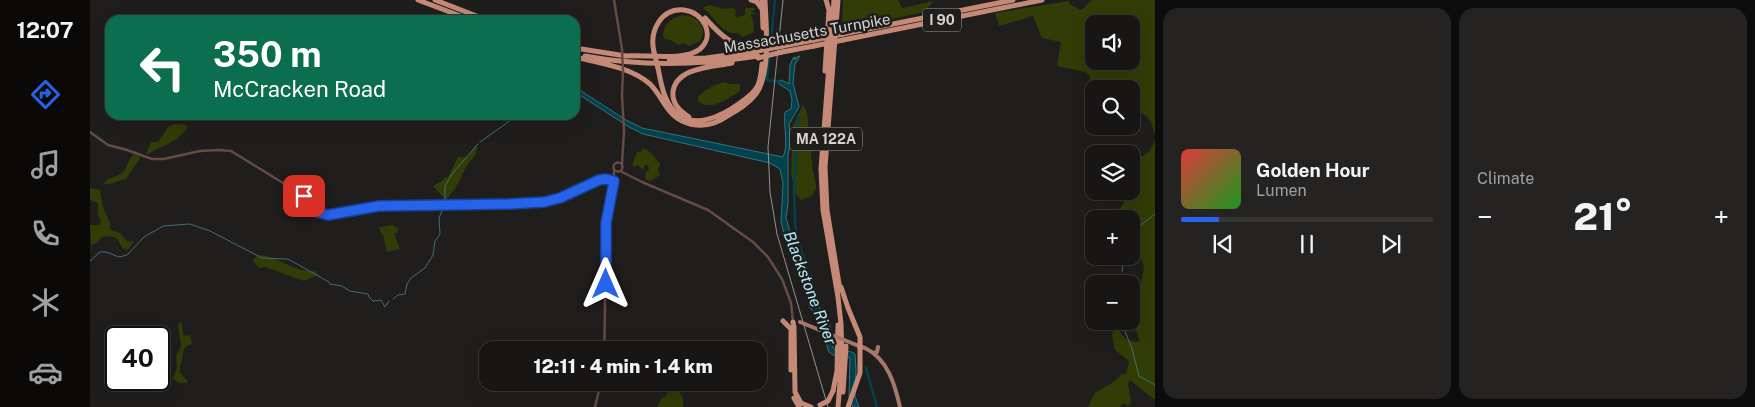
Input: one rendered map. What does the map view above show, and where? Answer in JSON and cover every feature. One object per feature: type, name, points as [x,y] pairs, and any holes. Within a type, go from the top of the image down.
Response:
[{"type":"highway","points":[[418,0],[458,15]]},
{"type":"highway","points":[[434,0],[474,15]]},
{"type":"highway","points":[[752,0],[759,5],[762,11]]},
{"type":"highway","points":[[759,53],[718,34],[700,14],[692,9],[681,7],[667,11],[656,21],[650,37],[664,95],[672,109],[684,118],[699,121],[713,118],[734,108],[751,94],[757,86],[764,44],[762,11],[764,0]]},
{"type":"highway","points":[[580,57],[639,76],[656,90],[670,112],[676,117],[700,126],[712,124],[739,109],[755,96],[761,86],[764,75],[767,38],[764,0]]},
{"type":"highway","points":[[823,125],[829,10],[826,0]]},
{"type":"highway","name":"MA 122A","points":[[792,322],[794,327],[796,395],[801,403],[812,407],[820,406],[828,401],[834,390],[842,358],[838,308],[822,199],[821,159],[837,0]]},
{"type":"highway","name":"MA 122A","points":[[837,0],[825,167],[827,210],[839,277],[848,308],[859,333],[860,347]]},
{"type":"highway","name":"Massachusetts Turnpike","points":[[580,56],[623,62],[661,64],[712,62],[814,43],[1013,0]]},
{"type":"highway","name":"Massachusetts Turnpike","points":[[843,37],[1042,0]]},
{"type":"highway","points":[[624,56],[670,56],[693,52],[700,48],[706,39],[707,28],[704,21],[698,15],[686,10],[675,10],[667,14],[655,28],[652,38],[653,52]]},
{"type":"highway","name":"Massachusetts Turnpike","points":[[580,49],[624,56],[668,59],[759,53]]},
{"type":"highway","points":[[699,121],[690,118],[680,110],[674,101],[674,88],[682,77],[696,70],[759,53],[782,49]]},
{"type":"highway","points":[[657,67],[663,96],[670,112]]},
{"type":"highway","points":[[839,277],[844,313],[842,348]]},
{"type":"highway","points":[[783,322],[791,329]]},
{"type":"highway","points":[[792,322],[793,396],[799,407]]},
{"type":"highway","points":[[848,407],[859,378],[860,347]]},
{"type":"highway","points":[[860,357],[862,353],[869,352]]},
{"type":"highway","points":[[840,407],[842,358]]},
{"type":"main road","points":[[792,322],[800,322],[869,352],[883,364],[891,376],[900,407]]},
{"type":"main road","points":[[869,352],[877,352],[878,347]]},
{"type":"main road","points":[[869,352],[881,365],[893,384]]},
{"type":"main road","points":[[882,356],[883,364]]},
{"type":"street","points":[[614,0],[622,49],[624,125],[622,165],[614,180]]},
{"type":"street","points":[[90,132],[104,143],[146,158],[161,160],[195,152],[231,151],[300,194],[317,212],[325,215],[379,206],[544,202],[560,198],[599,180],[614,180]]},
{"type":"street","points":[[604,341],[606,223],[614,180],[614,165],[621,156]]},
{"type":"street","points":[[617,162],[622,165],[628,174]]},
{"type":"street","points":[[614,169],[648,185],[702,206],[745,234],[772,262],[782,279],[792,306],[792,322]]},
{"type":"street","points":[[594,407],[598,391]]},
{"type":"green space","points":[[843,0],[898,0],[902,8],[934,1],[924,12],[842,30]]},
{"type":"green space","points":[[1092,0],[1155,0],[1155,136],[1148,118],[1140,112],[1140,80],[1090,80],[1090,75],[1085,72],[1057,66],[1061,42],[1042,38],[1033,16],[999,26],[995,13],[1069,1],[1069,4],[1081,10]]},
{"type":"green space","points":[[709,5],[724,9],[733,8],[736,10],[735,16],[737,17],[745,15],[745,8],[754,8],[755,10],[751,11],[755,13],[750,15],[753,19],[754,32],[743,37],[738,33],[727,31],[703,8]]},
{"type":"green space","points":[[683,15],[697,20],[703,31],[700,41],[689,46],[683,43],[679,45],[664,39],[663,34],[665,26],[670,20]]},
{"type":"green space","points":[[725,82],[740,84],[740,91],[725,101],[714,105],[703,104],[698,101],[698,97],[707,90]]},
{"type":"green space","points":[[803,105],[807,112],[816,189],[812,196],[801,200],[795,193],[791,173],[793,125]]},
{"type":"green space","points":[[174,124],[187,125],[187,128],[174,141],[146,154],[151,142],[158,142],[169,126]]},
{"type":"green space","points":[[1155,141],[1155,400],[1130,380],[1128,384],[1131,403],[1128,406],[1124,403],[1119,407],[1088,407],[1095,393],[1115,381],[1122,374],[1126,374],[1129,361],[1115,350],[1112,335],[1113,330],[1120,330],[1128,340],[1140,341],[1136,330],[1140,330],[1140,290],[1144,266],[1140,256],[1140,210],[1119,210],[1124,200],[1140,200],[1140,155],[1143,156],[1149,152]]},
{"type":"green space","points":[[477,146],[475,155],[443,204],[443,197],[433,186],[448,177],[458,157],[468,157],[474,147]]},
{"type":"green space","points":[[642,149],[650,152],[660,164],[658,171],[660,175],[652,180],[648,181],[645,178],[646,172],[649,169],[648,165],[645,165],[643,170],[638,165],[635,167],[632,165],[637,152],[641,152]]},
{"type":"green space","points":[[134,154],[141,157],[126,179],[104,184],[109,179],[123,172]]},
{"type":"green space","points":[[90,188],[100,190],[103,207],[110,223],[110,230],[120,233],[127,241],[134,242],[128,250],[123,249],[117,238],[110,237],[103,237],[91,245],[90,225],[99,225],[101,221],[98,215],[98,203],[90,200]]},
{"type":"green space","points":[[393,225],[399,229],[397,233],[394,233],[400,249],[387,252],[384,236],[381,234],[379,227]]},
{"type":"green space","points":[[259,255],[270,257],[301,270],[316,272],[318,275],[304,281],[265,267],[259,268],[253,261]]},
{"type":"green space","points":[[180,322],[182,323],[183,335],[190,335],[192,344],[186,346],[184,350],[180,368],[180,373],[188,381],[187,383],[179,383],[172,378],[177,366],[176,356],[181,346],[178,325]]},
{"type":"green space","points":[[668,391],[679,391],[683,398],[683,407],[657,407],[661,399],[665,397]]},
{"type":"water","points":[[800,56],[795,64],[793,83],[799,107],[789,124],[791,141],[788,154],[788,203],[786,218],[812,294],[830,326],[833,348],[838,351],[855,354],[855,396],[859,407],[853,407],[849,397],[850,358],[833,355],[829,352],[824,337],[822,320],[809,307],[808,297],[788,249],[781,222],[783,183],[780,169],[770,163],[643,134],[580,95],[580,90],[642,128],[783,157],[786,147],[785,112],[791,109],[792,100],[790,91],[779,84],[778,81],[781,80],[789,84],[790,65],[793,58],[795,57],[795,60]]},
{"type":"waterway","points":[[775,0],[767,80],[780,82]]},
{"type":"waterway","name":"Blackstone River","points":[[798,116],[794,189],[796,235],[813,286]]},
{"type":"waterway","points":[[480,142],[511,120]]},
{"type":"waterway","points":[[445,202],[445,186],[452,174],[478,144]]},
{"type":"waterway","points":[[393,299],[398,295],[405,294],[407,284],[411,278],[425,268],[433,255],[435,241],[440,234],[439,218],[444,206]]},
{"type":"waterway","points":[[1140,226],[1155,214]]},
{"type":"waterway","points":[[90,261],[100,252],[106,252],[119,257],[127,255],[144,237],[163,226],[190,224],[210,231],[262,258],[288,259],[330,284],[342,286],[350,291],[368,294],[373,301],[381,300],[385,307],[389,301]]},
{"type":"waterway","points":[[1122,272],[1123,265]]},
{"type":"waterway","points":[[1125,330],[1139,376],[1155,385]]},
{"type":"waterway","points":[[866,368],[877,407]]},
{"type":"railway","points":[[783,0],[768,147],[770,192],[777,234],[828,407]]},
{"type":"route","points":[[304,196],[317,212],[328,215],[402,204],[441,205],[544,202],[560,198],[599,180],[614,181],[606,223],[606,284]]}]
